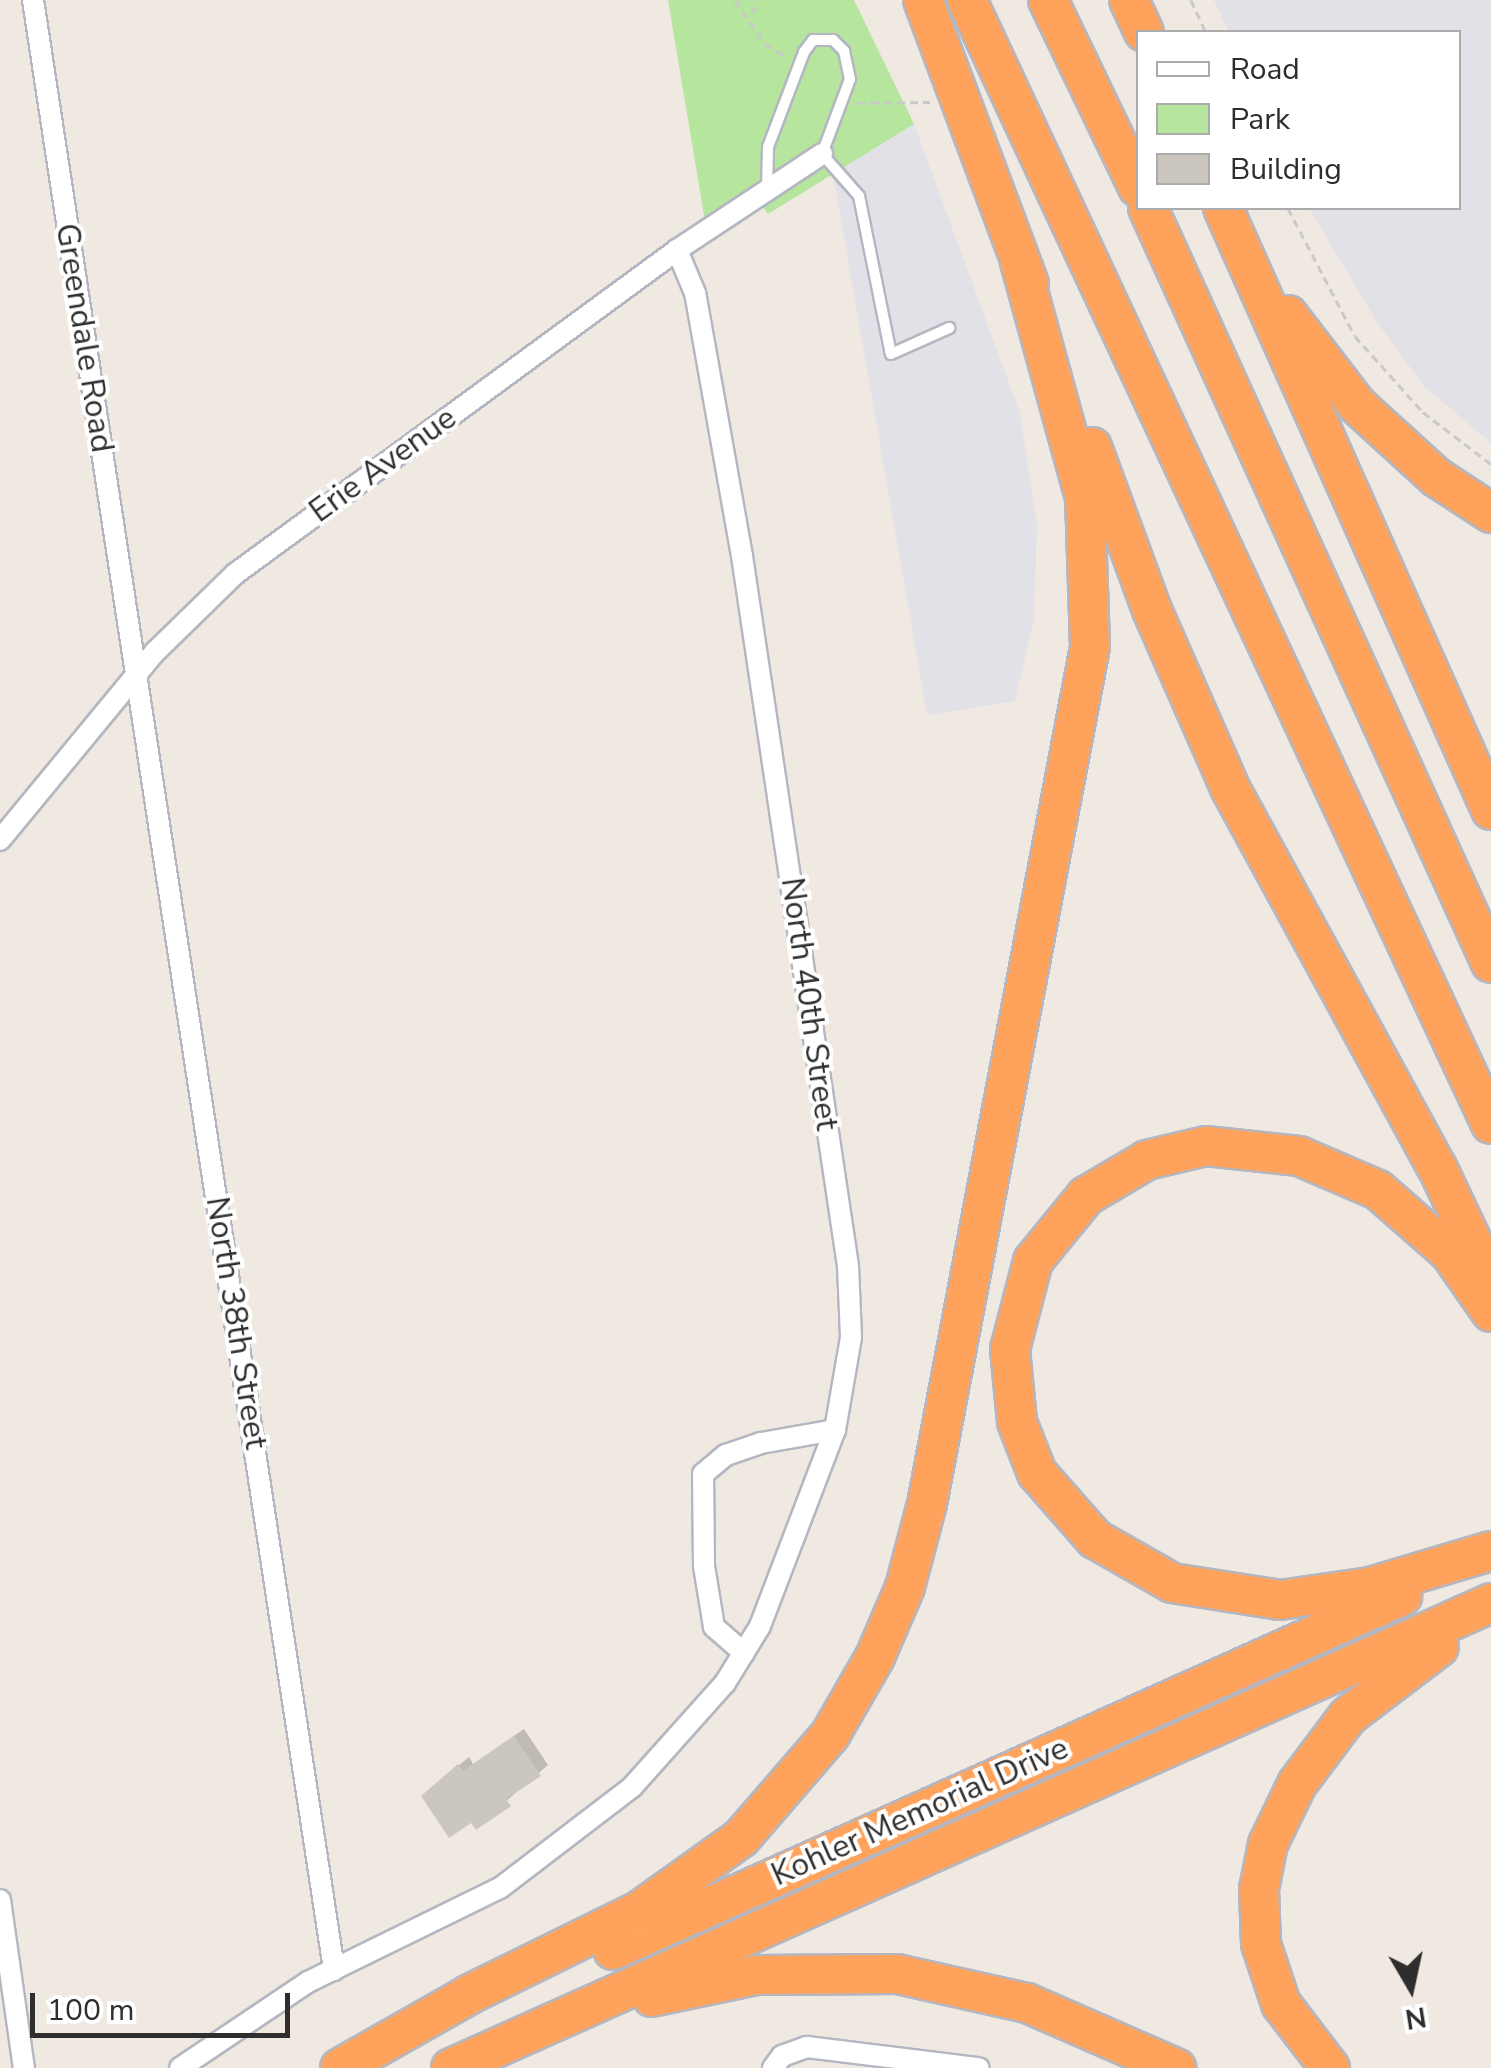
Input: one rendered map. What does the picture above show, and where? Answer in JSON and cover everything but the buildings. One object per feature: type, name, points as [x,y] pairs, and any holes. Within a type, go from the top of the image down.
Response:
[{"type":"highway","points":[[924,0],[1152,610],[1230,788],[1437,1167],[1491,1280]]},
{"type":"highway","points":[[967,0],[1491,1124]]},
{"type":"highway","points":[[1048,0],[1136,183]]},
{"type":"highway","points":[[1129,0],[1143,30]]},
{"type":"highway","points":[[1149,210],[1491,964]]},
{"type":"highway","points":[[1227,216],[1295,326],[1357,406],[1436,477],[1491,513]]},
{"type":"highway","points":[[1227,216],[1491,810]]},
{"type":"highway","points":[[344,2068],[470,1994],[639,1911],[740,1838],[830,1735],[876,1657],[906,1587],[927,1504],[1090,646],[1085,498],[1020,262]]},
{"type":"highway","points":[[1491,1312],[1450,1253],[1378,1190],[1299,1156],[1206,1146],[1147,1160],[1086,1196],[1033,1261],[1010,1349],[1017,1422],[1037,1473],[1095,1539],[1172,1582],[1241,1598],[1296,1599],[1370,1587],[1491,1553]]},
{"type":"highway","name":"Kohler Memorial Drive","points":[[344,2068],[1491,1553]]},
{"type":"highway","name":"Kohler Memorial Drive","points":[[454,2068],[1491,1604]]},
{"type":"highway","points":[[1330,2068],[1281,2004],[1261,1944],[1259,1889],[1268,1844],[1297,1784],[1348,1716],[1402,1671],[1491,1615]]},
{"type":"highway","points":[[454,2068],[680,1989],[816,1971],[897,1974],[1000,1995],[1176,2068]]},
{"type":"street","name":"Greendale Road","points":[[32,0],[134,677]]},
{"type":"street","name":"Erie Avenue","points":[[0,840],[134,677],[235,574],[676,250],[822,154]]},
{"type":"street","name":"North 40th Street","points":[[180,2068],[334,1970],[450,1917],[575,1835],[680,1738],[744,1652],[785,1572],[834,1430],[853,1310],[848,1266],[742,556],[695,293],[676,250]]},
{"type":"street","name":"North 38th Street","points":[[134,677],[334,1970]]},
{"type":"street","points":[[744,1652],[714,1627],[703,1552],[703,1474],[726,1455],[761,1443],[834,1430]]},
{"type":"street","points":[[0,1900],[24,2068]]},
{"type":"street","points":[[773,2068],[782,2056],[808,2047],[979,2068]]},
{"type":"lane","points":[[767,190],[768,147],[800,63],[813,40],[837,42],[849,72],[822,154],[859,196],[891,354],[949,328]]},
{"type":"path","points":[[735,0],[752,15],[765,44],[800,63]]},
{"type":"path","points":[[752,15],[757,0]]},
{"type":"path","points":[[1190,0],[1205,30]]},
{"type":"path","points":[[842,99],[936,102]]},
{"type":"path","points":[[1289,210],[1355,336],[1424,412],[1491,464]]},
{"type":"shaded area","points":[[1214,0],[1491,0],[1491,443],[1424,386],[1376,321],[1310,210],[1461,210],[1461,30],[1228,30]]},
{"type":"shaded area","points":[[914,124],[1020,413],[1037,525],[1034,619],[1015,701],[927,715],[833,174]]},
{"type":"green space","points":[[668,0],[854,0],[914,124],[768,214],[751,191],[705,221]]}]
